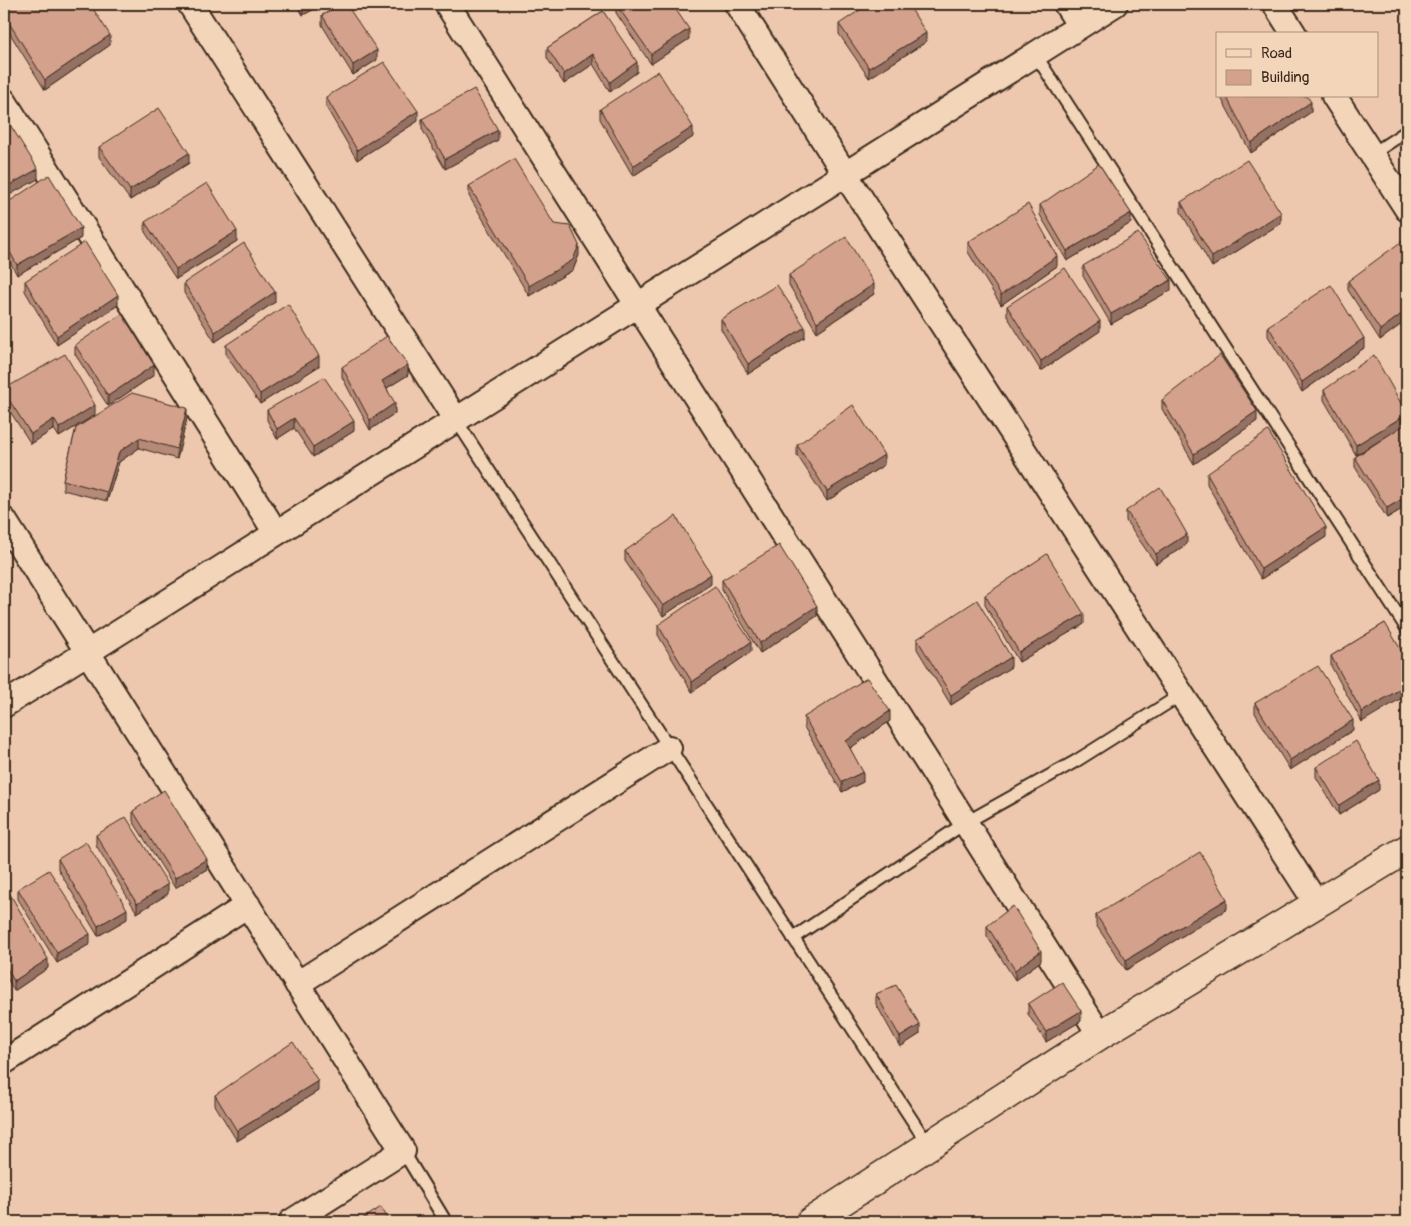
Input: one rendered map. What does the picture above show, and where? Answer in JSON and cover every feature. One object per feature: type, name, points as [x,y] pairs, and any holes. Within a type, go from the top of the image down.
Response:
[{"type":"main road","points":[[810,1222],[1100,1035],[1407,849]]},
{"type":"street","points":[[190,4],[456,420]]},
{"type":"street","points":[[447,4],[1100,1035]]},
{"type":"street","points":[[737,4],[1317,904]]},
{"type":"street","points":[[1066,4],[1080,26]]},
{"type":"street","points":[[4,705],[1115,4]]},
{"type":"street","points":[[1275,4],[1293,32]]},
{"type":"street","points":[[1335,98],[1407,209]]},
{"type":"street","points":[[4,101],[276,533]]},
{"type":"street","points":[[4,520],[402,1151],[291,1222]]},
{"type":"street","points":[[298,984],[670,748]]},
{"type":"street","points":[[4,1062],[248,906]]},
{"type":"lane","points":[[1035,54],[1407,629]]},
{"type":"lane","points":[[1372,154],[1407,131]]},
{"type":"lane","points":[[456,420],[929,1146]]},
{"type":"lane","points":[[793,938],[965,823],[1076,761],[1182,694]]},
{"type":"lane","points":[[402,1151],[446,1222]]},
{"type":"building","points":[[4,4],[90,4],[110,35],[45,80],[4,15]]},
{"type":"building","points":[[342,4],[346,4],[377,50],[353,65],[322,15]]},
{"type":"building","points":[[616,4],[672,4],[689,29],[651,54]]},
{"type":"building","points":[[869,4],[908,4],[926,33],[869,68],[839,24]]},
{"type":"building","points":[[603,11],[637,62],[610,82],[593,54],[564,74],[547,48]]},
{"type":"building","points":[[384,62],[418,111],[357,150],[326,97]]},
{"type":"building","points":[[658,71],[693,127],[633,166],[600,109]]},
{"type":"building","points":[[474,89],[498,130],[445,159],[422,119]]},
{"type":"building","points":[[1227,98],[1308,98],[1311,102],[1251,143]]},
{"type":"building","points":[[159,108],[189,153],[130,190],[99,147]]},
{"type":"building","points":[[4,115],[38,169],[4,188]]},
{"type":"building","points":[[514,159],[554,224],[570,226],[579,245],[573,260],[529,286],[469,186]]},
{"type":"building","points":[[1247,160],[1281,213],[1212,257],[1181,202]]},
{"type":"building","points":[[1099,164],[1131,213],[1067,251],[1040,205]]},
{"type":"building","points":[[49,175],[81,228],[17,265],[4,241],[4,205]]},
{"type":"building","points":[[207,183],[237,231],[176,269],[145,222]]},
{"type":"building","points":[[1028,204],[1057,256],[1001,295],[968,242]]},
{"type":"building","points":[[1138,233],[1171,280],[1111,314],[1083,266]]},
{"type":"building","points":[[846,237],[874,284],[817,322],[789,275]]},
{"type":"building","points":[[1402,241],[1407,249],[1407,310],[1380,330],[1348,281]]},
{"type":"building","points":[[85,242],[118,295],[57,336],[25,281]]},
{"type":"building","points":[[244,243],[275,292],[215,332],[184,283]]},
{"type":"building","points":[[1065,268],[1100,321],[1041,361],[1007,306]]},
{"type":"building","points":[[777,285],[805,327],[748,364],[721,319]]},
{"type":"building","points":[[1331,285],[1364,338],[1302,382],[1268,326]]},
{"type":"building","points":[[288,304],[319,356],[260,394],[226,345]]},
{"type":"building","points":[[122,314],[154,365],[108,396],[75,345]]},
{"type":"building","points":[[387,336],[408,365],[382,381],[395,403],[370,420],[342,367]]},
{"type":"building","points":[[65,354],[95,405],[59,428],[54,419],[31,434],[4,392],[4,389]]},
{"type":"building","points":[[1220,355],[1257,411],[1194,454],[1162,400]]},
{"type":"building","points":[[1374,355],[1407,414],[1356,445],[1324,390]]},
{"type":"building","points":[[324,377],[354,421],[313,447],[294,418],[277,429],[267,410]]},
{"type":"building","points":[[132,393],[187,408],[177,449],[139,438],[119,452],[107,492],[63,480],[76,428]]},
{"type":"building","points":[[853,405],[884,455],[827,491],[797,445]]},
{"type":"building","points":[[1407,423],[1407,496],[1387,508],[1355,457]]},
{"type":"building","points":[[1268,431],[1326,527],[1261,569],[1207,474]]},
{"type":"building","points":[[1160,487],[1187,534],[1156,554],[1126,511]]},
{"type":"building","points":[[676,516],[711,574],[663,606],[625,551]]},
{"type":"building","points":[[779,545],[817,606],[760,643],[722,580]]},
{"type":"building","points":[[1047,554],[1084,614],[1019,652],[985,595]]},
{"type":"building","points":[[715,586],[751,642],[692,682],[658,625]]},
{"type":"building","points":[[977,600],[1011,657],[951,695],[917,639]]},
{"type":"building","points":[[1385,623],[1407,660],[1407,685],[1362,712],[1331,656]]},
{"type":"building","points":[[1318,666],[1353,720],[1290,760],[1255,703]]},
{"type":"building","points":[[867,678],[890,711],[846,741],[863,772],[842,782],[804,717]]},
{"type":"building","points":[[1356,741],[1379,780],[1339,805],[1316,767]]},
{"type":"building","points":[[164,790],[207,859],[175,878],[133,811]]},
{"type":"building","points":[[126,817],[168,884],[137,904],[96,835]]},
{"type":"building","points":[[86,842],[127,909],[98,926],[58,859]]},
{"type":"building","points":[[1200,852],[1227,899],[1126,960],[1096,915]]},
{"type":"building","points":[[49,870],[90,934],[57,953],[18,889]]},
{"type":"building","points":[[10,894],[48,959],[14,981],[4,963],[4,897]]},
{"type":"building","points":[[1013,906],[1041,951],[1015,970],[987,926]]},
{"type":"building","points":[[1062,982],[1081,1011],[1046,1032],[1028,1004]]},
{"type":"building","points":[[896,985],[920,1025],[900,1037],[876,994]]},
{"type":"building","points":[[293,1042],[318,1081],[237,1131],[215,1095]]},
{"type":"building","points":[[381,1207],[390,1222],[358,1222]]}]
